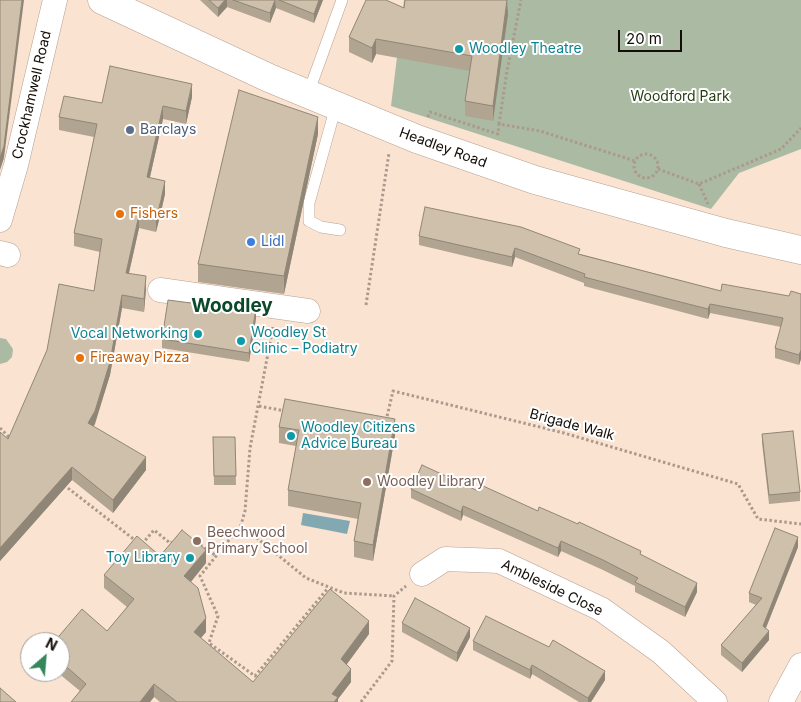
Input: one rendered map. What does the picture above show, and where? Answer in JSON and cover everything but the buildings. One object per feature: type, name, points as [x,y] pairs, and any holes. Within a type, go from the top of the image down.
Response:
[{"type":"street","name":"Crockhamwell Road","points":[[1,210],[55,0]]},
{"type":"street","name":"Headley Road","points":[[102,0],[194,45],[307,95],[417,139],[535,180],[726,233],[801,250]]},
{"type":"street","points":[[160,290],[308,310]]},
{"type":"street","name":"Ambleside Close","points":[[422,574],[445,560],[500,561],[601,609],[661,652],[715,702]]},
{"type":"street","points":[[782,702],[801,665]]},
{"type":"lane","points":[[307,95],[342,0]]},
{"type":"lane","points":[[336,106],[309,203],[309,221],[321,227],[340,230]]},
{"type":"path","points":[[430,112],[498,134],[507,71],[521,0]]},
{"type":"path","points":[[500,124],[540,131],[634,161]]},
{"type":"path","points":[[658,169],[699,184],[781,149],[801,128]]},
{"type":"path","points":[[366,305],[390,148]]},
{"type":"path","points":[[634,161],[640,155],[648,154],[657,161],[658,169]]},
{"type":"path","points":[[634,161],[636,172],[642,177],[650,177],[658,169]]},
{"type":"path","points":[[277,306],[260,406],[250,448],[242,525],[200,576],[218,616],[208,643],[255,676],[328,588]]},
{"type":"path","name":"Brigade Walk","points":[[386,423],[393,391],[422,398],[564,433],[738,484],[758,518],[801,524]]},
{"type":"path","points":[[260,406],[286,411]]},
{"type":"path","points":[[0,428],[15,442]]},
{"type":"path","points":[[63,484],[141,546],[154,530],[170,544],[176,538]]},
{"type":"path","points":[[242,525],[306,578],[344,593],[394,596],[422,574]]},
{"type":"path","points":[[195,541],[216,555]]},
{"type":"path","points":[[361,702],[392,661],[394,596]]},
{"type":"green space","name":"Woodford Park","points":[[404,0],[801,0],[801,149],[739,173],[711,209],[391,106]]},
{"type":"green space","points":[[0,338],[6,339],[13,349],[12,357],[7,362],[0,364]]},
{"type":"water","points":[[303,513],[350,521],[347,534],[301,525]]},
{"type":"place","name":"Woodley Theatre","points":[[459,49]]},
{"type":"place","name":"Barclays","points":[[130,130]]},
{"type":"place","name":"Fishers","points":[[120,214]]},
{"type":"place","name":"Lidl","points":[[251,242]]},
{"type":"place","name":"Vocal Networking","points":[[198,334]]},
{"type":"place","name":"Woodley St Clinic – Podiatry","points":[[241,341]]},
{"type":"place","name":"Fireaway Pizza","points":[[80,358]]},
{"type":"place","name":"Woodley Citizens Advice Bureau","points":[[291,436]]},
{"type":"place","name":"Woodley Library","points":[[367,482]]},
{"type":"place","name":"Beechwood Primary School","points":[[197,541]]},
{"type":"place","name":"Toy Library","points":[[190,558]]},
{"type":"district","name":"Woodley","points":[[232,306]]}]
